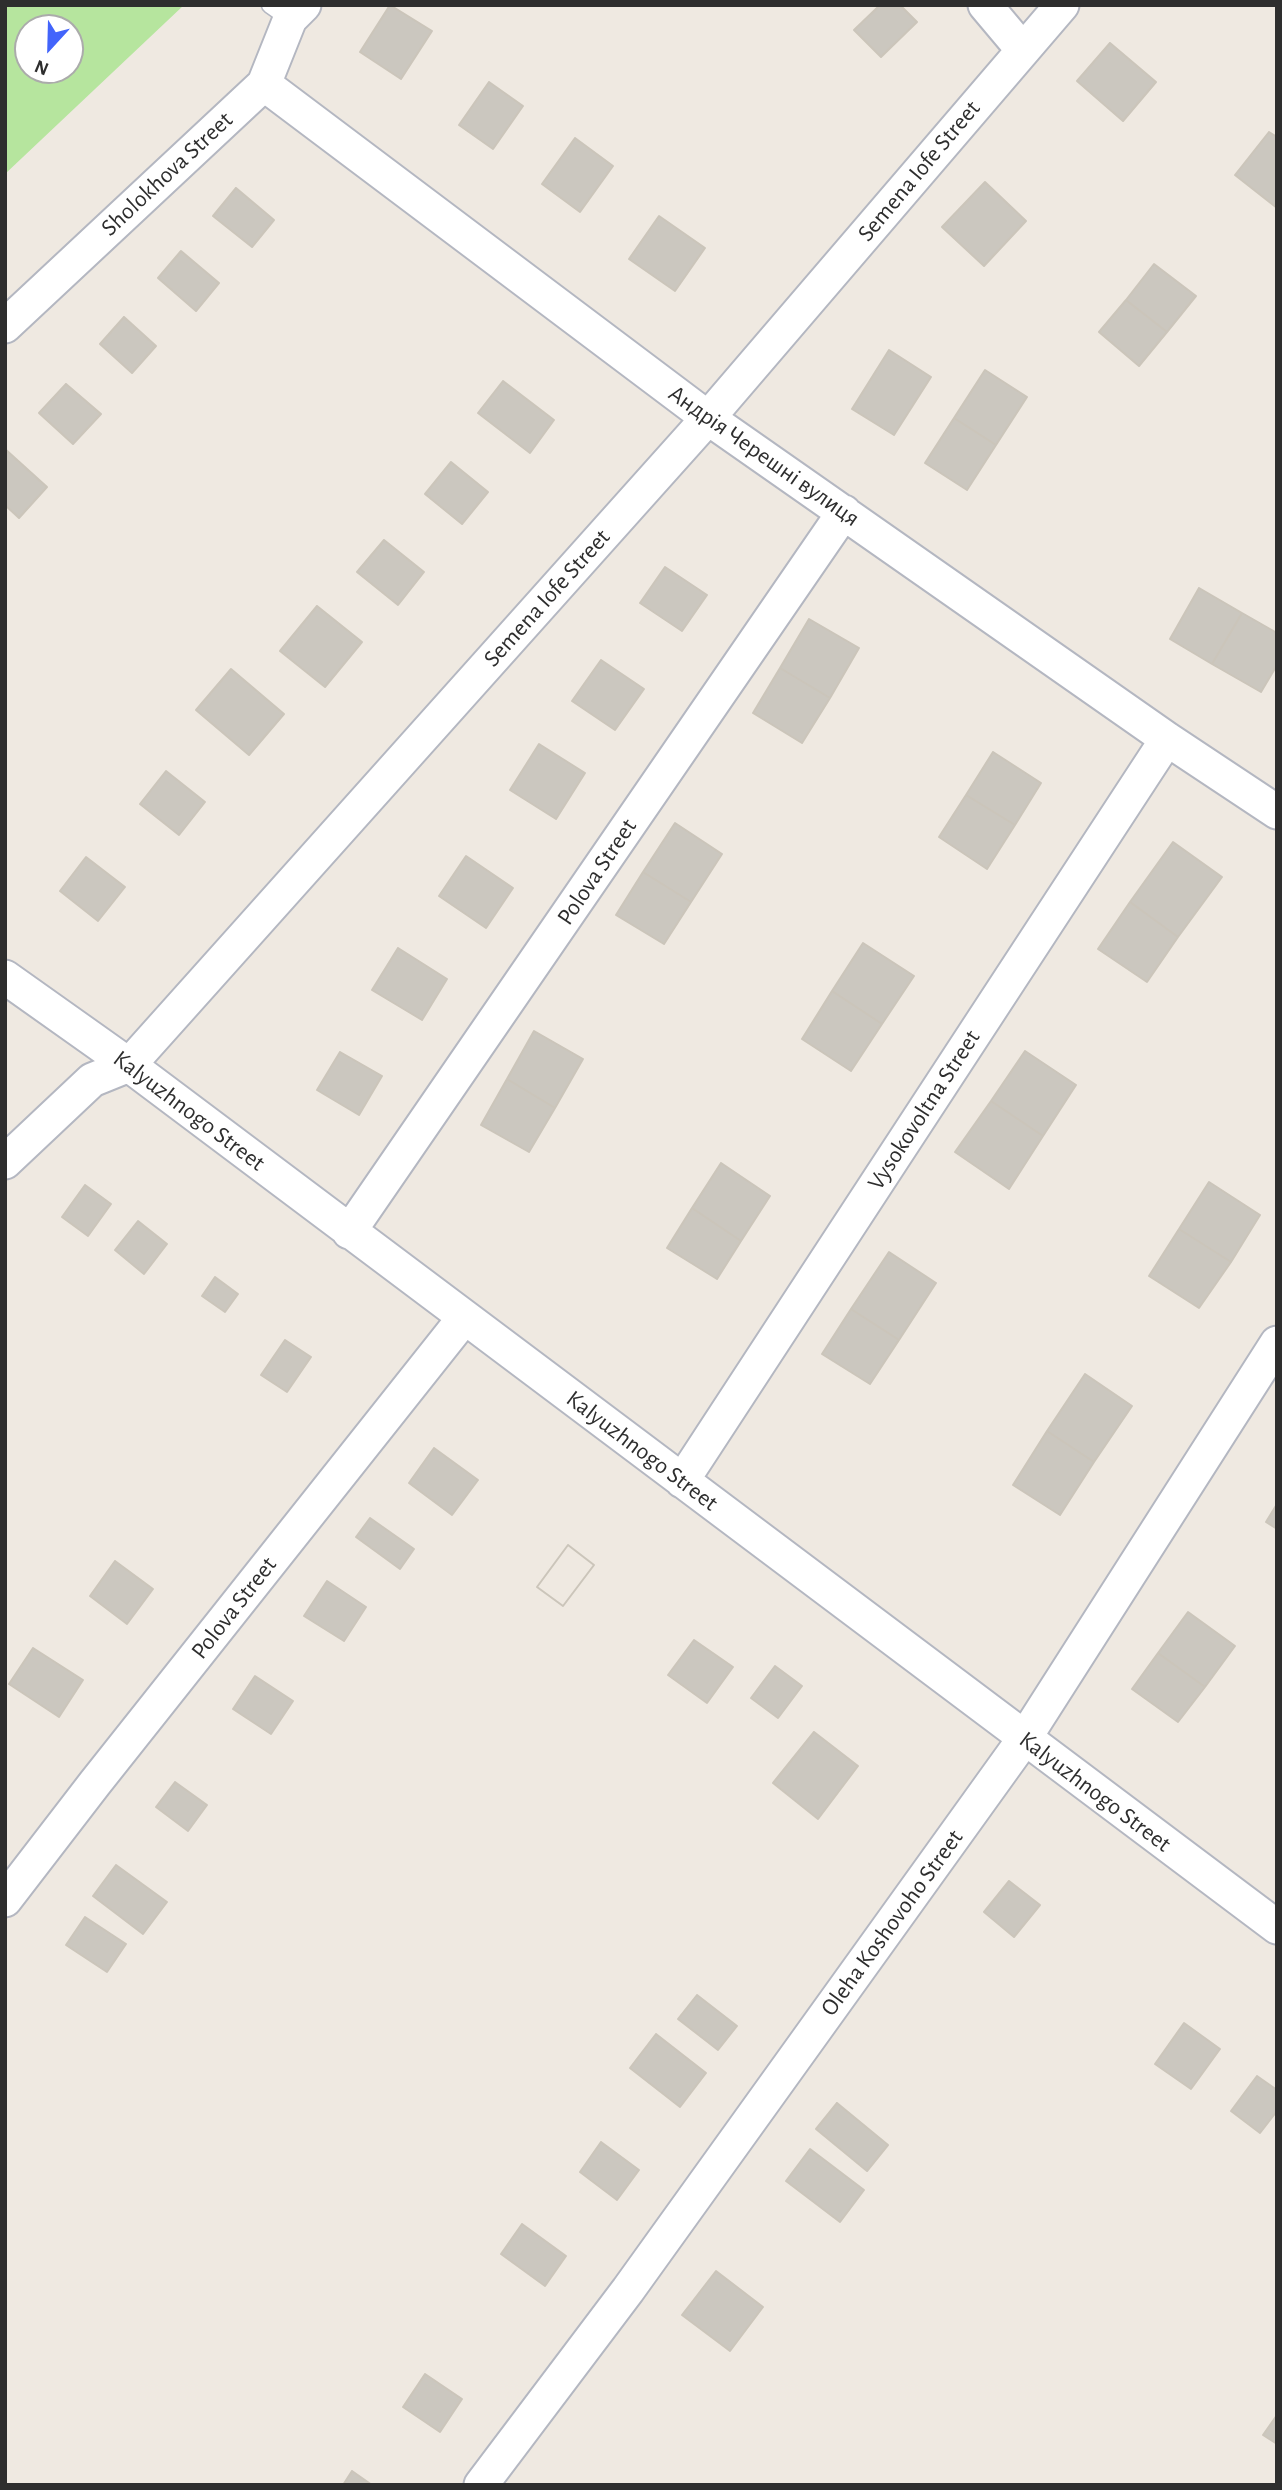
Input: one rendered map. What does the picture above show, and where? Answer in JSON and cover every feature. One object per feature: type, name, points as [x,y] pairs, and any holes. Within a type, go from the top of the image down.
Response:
[{"type":"street","points":[[985,5],[1023,49]]},
{"type":"street","name":"Semena Iofe Street","points":[[5,1162],[92,1080],[129,1065],[708,418],[1062,5]]},
{"type":"street","name":"Sholokhova Street","points":[[5,326],[264,84],[288,10]]},
{"type":"street","name":"Андрія Черешні вулиця","points":[[264,84],[708,418],[1167,739],[1277,812]]},
{"type":"street","name":"Polova Street","points":[[349,1233],[844,512]]},
{"type":"street","name":"Vysokovoltna Street","points":[[682,1481],[1167,739]]},
{"type":"street","name":"Kalyuzhnogo Street","points":[[5,977],[129,1065],[349,1233],[1277,1927]]},
{"type":"street","name":"Polova Street","points":[[5,1900],[464,1318]]},
{"type":"street","name":"Oleha Koshovoho Street","points":[[481,2485],[628,2290],[1024,1739],[1277,1343]]},
{"type":"green space","points":[[5,5],[184,5],[5,174]]},
{"type":"building","points":[[390,5],[432,31],[401,79],[360,52]]},
{"type":"building","points":[[880,5],[900,5],[917,22],[881,57],[854,30]]},
{"type":"building","points":[[1110,43],[1156,82],[1123,121],[1077,81]]},
{"type":"building","points":[[489,82],[523,106],[493,149],[459,125]]},
{"type":"building","points":[[1269,132],[1277,137],[1277,208],[1235,175]]},
{"type":"building","points":[[575,138],[613,166],[580,212],[542,184]]},
{"type":"building","points":[[985,182],[1026,221],[984,266],[942,227]]},
{"type":"building","points":[[236,188],[274,220],[252,247],[213,216]]},
{"type":"building","points":[[659,216],[705,248],[675,291],[629,259]]},
{"type":"building","points":[[181,251],[219,283],[196,311],[158,278]]},
{"type":"building","points":[[1154,264],[1196,296],[1167,332],[1126,300]]},
{"type":"building","points":[[1126,300],[1167,332],[1139,366],[1099,332]]},
{"type":"building","points":[[124,317],[156,346],[132,373],[100,344]]},
{"type":"building","points":[[889,350],[931,377],[894,435],[852,409]]},
{"type":"building","points":[[985,370],[1027,397],[996,445],[954,418]]},
{"type":"building","points":[[503,381],[554,420],[530,453],[478,413]]},
{"type":"building","points":[[66,384],[101,414],[73,444],[39,413]]},
{"type":"building","points":[[954,418],[996,445],[967,490],[925,463]]},
{"type":"building","points":[[5,449],[47,487],[19,518],[5,505]]},
{"type":"building","points":[[451,462],[488,492],[462,524],[425,494]]},
{"type":"building","points":[[384,540],[424,572],[398,605],[357,572]]},
{"type":"building","points":[[665,567],[707,595],[682,631],[640,603]]},
{"type":"building","points":[[1199,588],[1242,613],[1212,664],[1170,639]]},
{"type":"building","points":[[317,606],[362,642],[325,687],[280,651]]},
{"type":"building","points":[[1242,613],[1277,633],[1277,665],[1261,692],[1212,664]]},
{"type":"building","points":[[809,619],[859,648],[830,698],[780,668]]},
{"type":"building","points":[[601,660],[644,689],[615,730],[572,701]]},
{"type":"building","points":[[780,668],[830,698],[802,743],[753,713]]},
{"type":"building","points":[[231,669],[284,714],[249,755],[196,710]]},
{"type":"building","points":[[539,744],[585,773],[556,819],[510,790]]},
{"type":"building","points":[[993,752],[1041,783],[1015,825],[966,795]]},
{"type":"building","points":[[166,771],[205,802],[179,835],[140,804]]},
{"type":"building","points":[[966,795],[1015,825],[987,869],[939,837]]},
{"type":"building","points":[[675,823],[722,854],[691,902],[643,872]]},
{"type":"building","points":[[1173,842],[1222,877],[1178,937],[1130,902]]},
{"type":"building","points":[[466,856],[513,888],[486,928],[439,896]]},
{"type":"building","points":[[86,857],[125,887],[98,921],[60,891]]},
{"type":"building","points":[[643,872],[691,902],[664,944],[616,915]]},
{"type":"building","points":[[1130,902],[1178,937],[1147,982],[1098,949]]},
{"type":"building","points":[[863,943],[914,976],[882,1024],[832,991]]},
{"type":"building","points":[[398,948],[447,979],[422,1020],[372,990]]},
{"type":"building","points":[[832,991],[882,1024],[851,1071],[802,1039]]},
{"type":"building","points":[[534,1031],[583,1059],[555,1108],[507,1079]]},
{"type":"building","points":[[1025,1051],[1076,1085],[1043,1136],[991,1101]]},
{"type":"building","points":[[340,1052],[382,1076],[359,1115],[317,1090]]},
{"type":"building","points":[[507,1079],[555,1108],[529,1152],[481,1125]]},
{"type":"building","points":[[991,1101],[1043,1136],[1009,1189],[955,1152]]},
{"type":"building","points":[[721,1163],[770,1196],[741,1241],[692,1208]]},
{"type":"building","points":[[1209,1182],[1260,1215],[1231,1262],[1179,1229]]},
{"type":"building","points":[[85,1185],[111,1204],[88,1236],[62,1217]]},
{"type":"building","points":[[692,1208],[741,1241],[717,1279],[667,1248]]},
{"type":"building","points":[[138,1221],[167,1244],[144,1274],[115,1250]]},
{"type":"building","points":[[1179,1229],[1231,1262],[1199,1308],[1149,1276]]},
{"type":"building","points":[[889,1252],[936,1283],[899,1340],[851,1309]]},
{"type":"building","points":[[215,1277],[238,1294],[225,1312],[202,1296]]},
{"type":"building","points":[[851,1309],[899,1340],[870,1384],[822,1354]]},
{"type":"building","points":[[285,1340],[311,1357],[287,1392],[261,1375]]},
{"type":"building","points":[[1085,1374],[1132,1406],[1094,1462],[1047,1431]]},
{"type":"building","points":[[1047,1431],[1094,1462],[1060,1515],[1013,1485]]},
{"type":"building","points":[[434,1448],[478,1480],[452,1515],[409,1483]]},
{"type":"building","points":[[1277,1504],[1277,1529],[1266,1522]]},
{"type":"building","points":[[370,1518],[414,1549],[400,1569],[356,1537]]},
{"type":"building","points":[[568,1545],[594,1565],[563,1606],[537,1587]]},
{"type":"building","points":[[568,1545],[594,1565],[563,1606],[537,1587]]},
{"type":"building","points":[[115,1561],[153,1589],[127,1624],[90,1596]]},
{"type":"building","points":[[327,1581],[366,1607],[344,1641],[304,1616]]},
{"type":"building","points":[[1188,1612],[1235,1646],[1205,1687],[1158,1653]]},
{"type":"building","points":[[694,1640],[733,1667],[707,1703],[668,1675]]},
{"type":"building","points":[[33,1648],[83,1680],[59,1717],[9,1684]]},
{"type":"building","points":[[1158,1653],[1205,1687],[1178,1722],[1132,1689]]},
{"type":"building","points":[[775,1666],[802,1686],[778,1718],[751,1698]]},
{"type":"building","points":[[255,1676],[293,1701],[271,1734],[233,1709]]},
{"type":"building","points":[[814,1732],[858,1766],[818,1819],[773,1783]]},
{"type":"building","points":[[175,1782],[207,1805],[188,1831],[156,1807]]},
{"type":"building","points":[[116,1865],[167,1902],[143,1934],[93,1896]]},
{"type":"building","points":[[1009,1881],[1040,1905],[1014,1937],[984,1912]]},
{"type":"building","points":[[85,1917],[126,1944],[107,1972],[66,1945]]},
{"type":"building","points":[[697,1995],[737,2026],[718,2050],[678,2019]]},
{"type":"building","points":[[1184,2023],[1220,2049],[1191,2089],[1155,2064]]},
{"type":"building","points":[[656,2034],[706,2073],[680,2107],[630,2068]]},
{"type":"building","points":[[1257,2076],[1277,2090],[1277,2111],[1260,2133],[1231,2111]]},
{"type":"building","points":[[837,2103],[888,2145],[867,2171],[816,2129]]},
{"type":"building","points":[[601,2142],[639,2170],[617,2200],[580,2172]]},
{"type":"building","points":[[810,2149],[864,2190],[840,2222],[786,2181]]},
{"type":"building","points":[[522,2224],[566,2256],[545,2286],[501,2254]]},
{"type":"building","points":[[716,2271],[763,2307],[730,2351],[682,2315]]},
{"type":"building","points":[[425,2374],[462,2399],[440,2432],[403,2407]]},
{"type":"building","points":[[1277,2415],[1277,2444],[1263,2435]]},
{"type":"building","points":[[352,2471],[372,2485],[343,2485]]}]
